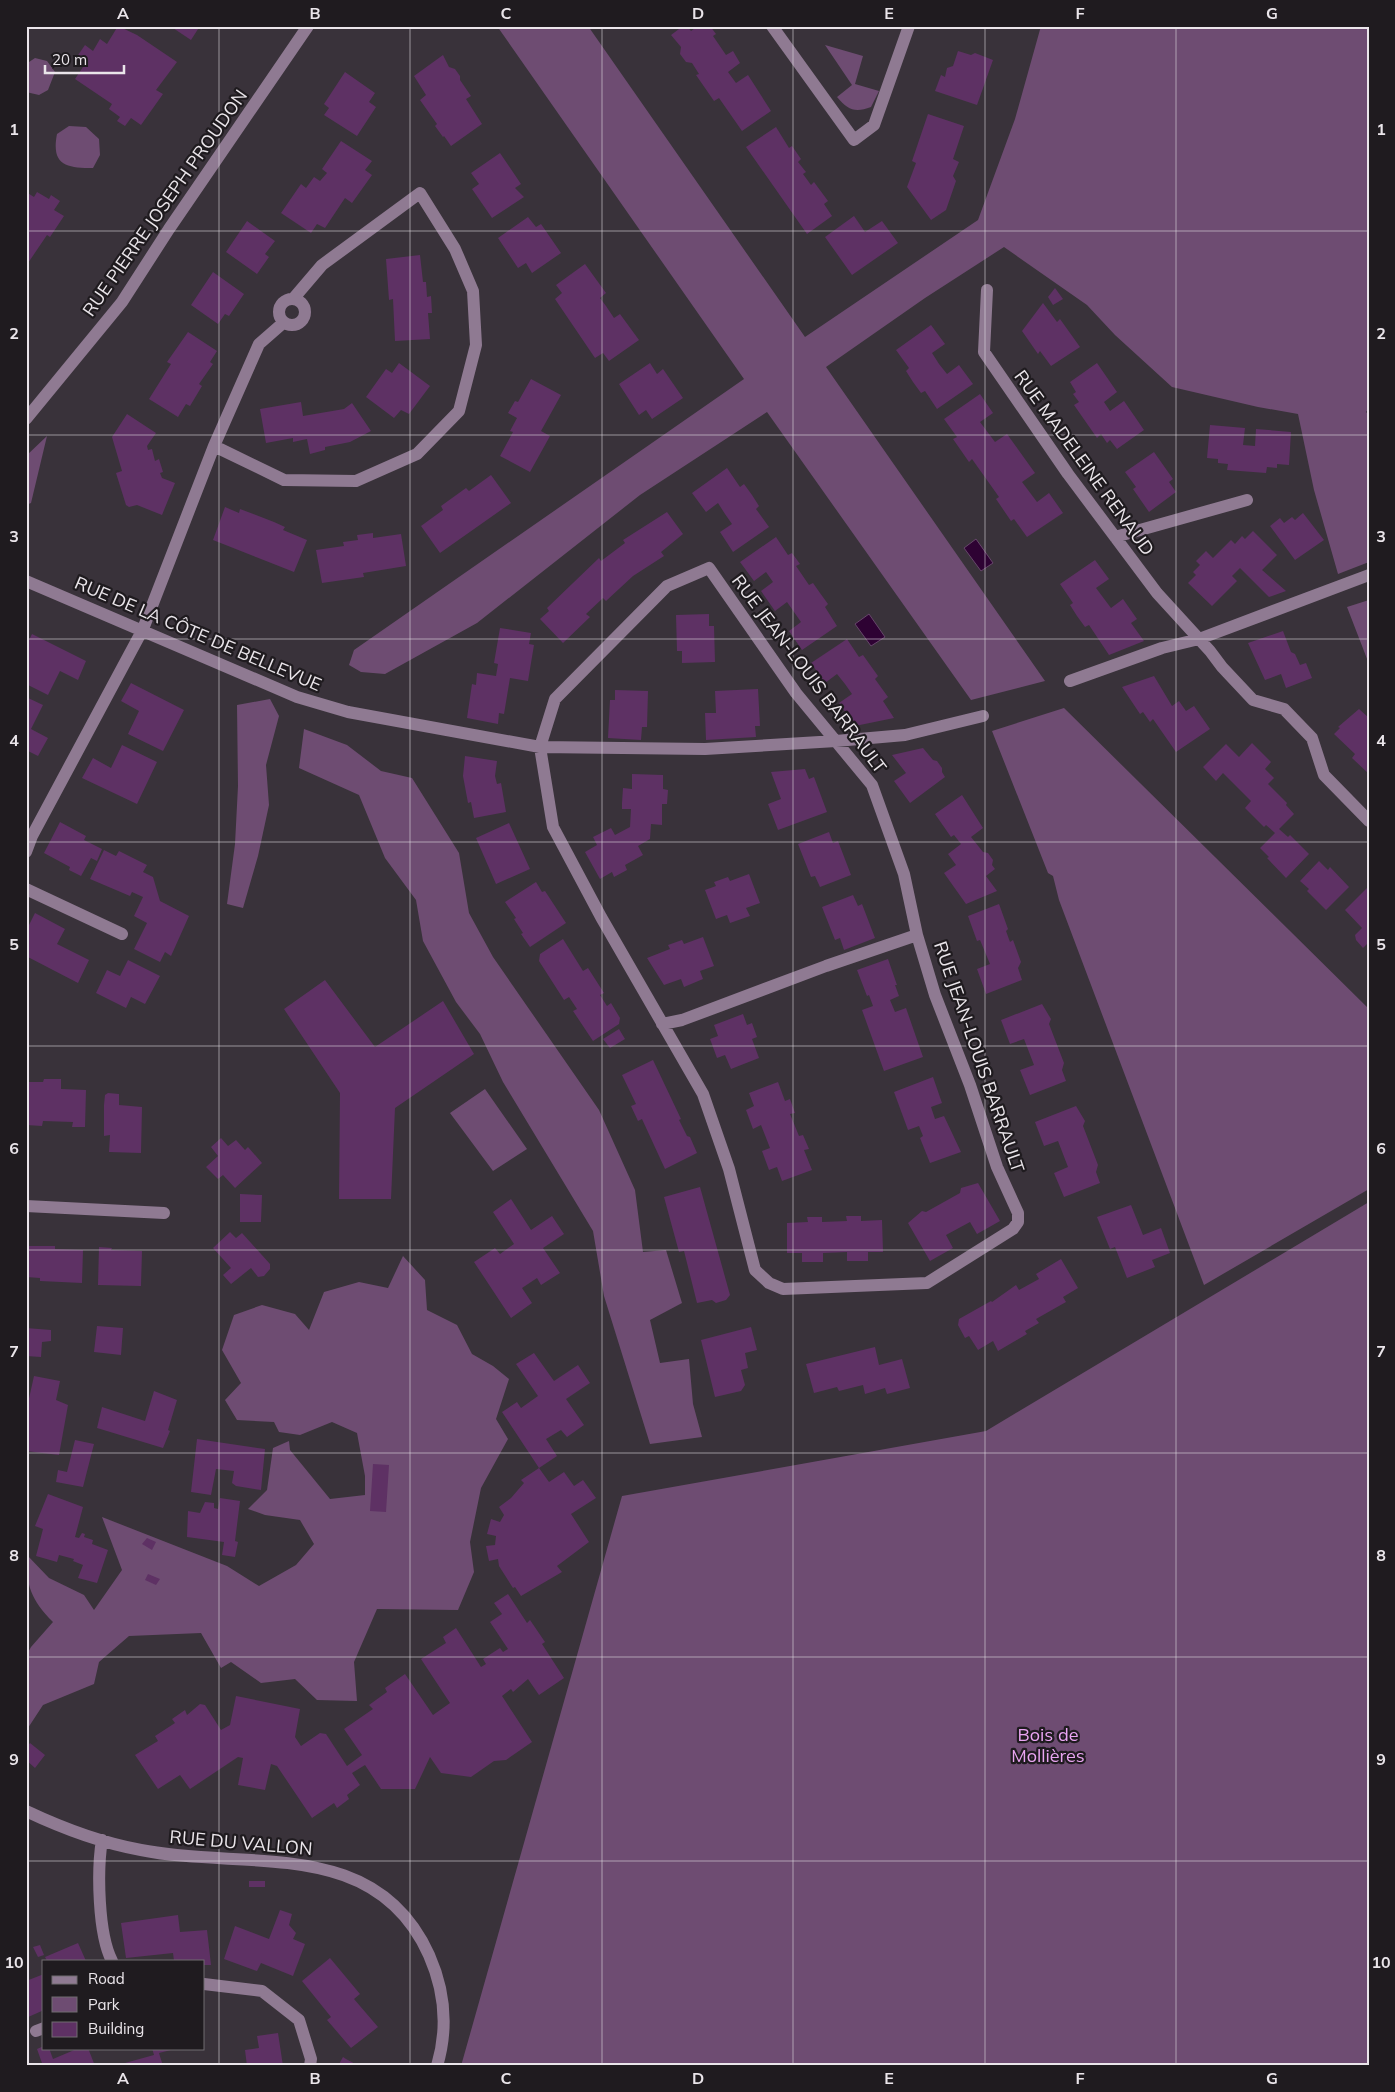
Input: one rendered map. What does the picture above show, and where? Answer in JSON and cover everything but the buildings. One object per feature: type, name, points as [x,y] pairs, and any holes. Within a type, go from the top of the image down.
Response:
[{"type":"street","name":"RUE PIERRE JOSEPH PROUDON","points":[[26,419],[122,302],[169,229],[308,26]]},
{"type":"street","points":[[772,26],[854,140],[874,126],[910,26]]},
{"type":"street","points":[[214,446],[284,480],[356,481],[417,454],[460,412],[476,346],[474,292],[456,248],[420,193],[322,265],[293,299],[284,301],[279,308],[279,316],[283,323]]},
{"type":"street","name":"RUE MADELEINE RENAUD","points":[[987,290],[984,352],[1068,474],[1157,593],[1222,667],[1254,700],[1284,709],[1312,738],[1324,775],[1369,821]]},
{"type":"street","points":[[26,852],[32,836],[143,629],[214,446],[258,344],[283,323],[296,325],[304,316],[301,303],[293,299]]},
{"type":"street","points":[[1115,537],[1248,500]]},
{"type":"street","name":"RUE JEAN-LOUIS BARRAULT","points":[[709,568],[796,693],[872,785],[904,874],[917,935],[935,995],[970,1086],[997,1167],[1018,1213],[1018,1222],[1013,1229],[926,1283],[783,1288],[769,1284],[755,1270],[729,1170],[703,1094],[553,827],[540,747],[555,699],[668,586],[709,568]]},
{"type":"street","points":[[1070,681],[1162,648],[1199,639],[1369,575]]},
{"type":"street","name":"RUE DE LA CÔTE DE BELLEVUE","points":[[26,581],[143,629],[238,673],[297,697],[348,712],[540,747],[705,749],[836,741],[905,735],[983,716]]},
{"type":"street","points":[[26,889],[122,934]]},
{"type":"street","points":[[662,1024],[682,1020],[826,966],[917,935]]},
{"type":"street","points":[[26,1206],[164,1213]]},
{"type":"street","name":"RUE DU VALLON","points":[[27,1815],[102,1840],[140,1850],[193,1858],[296,1863],[336,1872],[371,1887],[402,1913],[425,1946],[434,1965],[440,1985],[444,2026],[442,2047],[437,2066]]},
{"type":"street","points":[[102,1840],[98,1863],[105,1948],[111,1960]]},
{"type":"street","points":[[205,1984],[262,1992],[299,2020],[311,2059],[310,2066]]},
{"type":"green space","points":[[497,26],[588,26],[805,337],[978,220],[1015,119],[1041,26],[1369,26],[1369,408],[1366,412],[1369,415],[1369,562],[1338,574],[1314,490],[1298,414],[1258,407],[1172,387],[1115,335],[1087,305],[1004,247],[925,298],[826,367],[1045,681],[971,700],[767,412],[640,495],[477,623],[385,674],[361,672],[349,665],[354,650],[744,379]]},
{"type":"green space","points":[[825,45],[863,56],[855,84],[879,91],[871,107],[860,110],[852,109],[837,97],[852,85]]},
{"type":"green space","points":[[35,58],[47,61],[55,72],[48,90],[39,95],[26,92],[26,64]]},
{"type":"green space","points":[[69,126],[86,127],[99,139],[100,155],[93,168],[68,165],[59,158],[56,152],[57,134]]},
{"type":"green space","points":[[47,436],[31,503],[26,505],[26,456]]},
{"type":"green space","points":[[1369,600],[1369,664],[1347,607]]},
{"type":"green space","points":[[270,699],[279,716],[266,765],[269,805],[258,856],[243,908],[227,904],[235,844],[238,786],[237,705]]},
{"type":"green space","points":[[1064,708],[1369,1009],[1369,1189],[1204,1285],[1059,900],[1053,876],[1048,873],[992,731]]},
{"type":"green space","points":[[304,729],[347,745],[381,771],[412,778],[459,853],[469,913],[493,957],[599,1110],[635,1190],[643,1252],[666,1250],[682,1303],[650,1320],[660,1363],[689,1359],[693,1404],[702,1437],[650,1444],[604,1296],[593,1231],[503,1082],[480,1034],[456,1002],[423,941],[416,900],[385,858],[359,795],[299,768]]},
{"type":"green space","points":[[485,1089],[527,1149],[493,1171],[450,1113]]},
{"type":"green space","name":"Bois de Mollières","points":[[1369,1202],[1369,2066],[461,2066],[622,1496],[986,1431]]},
{"type":"green space","points":[[403,1256],[425,1280],[427,1310],[457,1325],[472,1354],[493,1366],[509,1379],[496,1419],[508,1439],[481,1488],[470,1542],[474,1572],[458,1610],[377,1609],[354,1662],[357,1701],[317,1700],[295,1679],[261,1683],[231,1662],[221,1668],[201,1633],[129,1636],[99,1662],[94,1684],[43,1705],[26,1731],[26,1656],[31,1647],[53,1622],[31,1591],[27,1575],[26,1554],[49,1578],[84,1595],[94,1610],[122,1570],[102,1517],[227,1566],[259,1586],[296,1565],[314,1544],[300,1520],[265,1515],[248,1509],[267,1490],[273,1448],[289,1441],[290,1450],[330,1499],[365,1495],[365,1476],[357,1433],[332,1422],[300,1435],[279,1432],[274,1422],[237,1420],[225,1400],[241,1383],[222,1350],[234,1315],[262,1305],[295,1314],[309,1330],[324,1292],[359,1282],[388,1288]]},
{"type":"shaded area","points":[[976,539],[993,563],[981,571],[964,548]]},
{"type":"shaded area","points":[[869,614],[885,637],[871,646],[855,624]]}]
